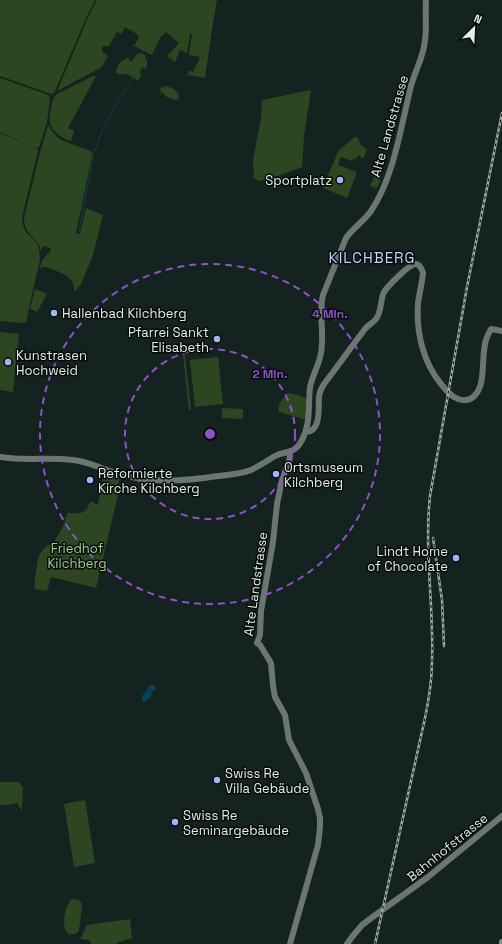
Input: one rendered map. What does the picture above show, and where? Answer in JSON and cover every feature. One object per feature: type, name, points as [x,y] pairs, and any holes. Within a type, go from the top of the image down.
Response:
[{"type":"street","name":"Alte Landstrasse","points":[[306,432],[309,415],[310,387],[321,353],[321,304],[323,295],[346,238],[370,212],[389,174],[411,85],[424,49],[426,32],[426,0]]},
{"type":"street","points":[[0,458],[70,459],[87,462],[112,472],[136,478],[168,480],[199,479],[240,473],[251,470],[278,455],[293,451],[298,447],[306,432],[308,433],[316,425],[319,396],[324,384],[366,328],[377,317],[383,296],[388,287],[406,270],[415,264],[420,266],[423,273],[418,304],[419,331],[423,351],[432,372],[454,397],[461,400],[467,400],[477,393],[481,382],[486,340],[491,329],[502,332]]},
{"type":"street","name":"Alte Landstrasse","points":[[289,452],[289,462],[282,480],[278,498],[273,542],[261,611],[260,635],[257,643],[261,646],[271,663],[275,697],[285,715],[289,740],[306,773],[320,818],[320,837],[290,944]]},
{"type":"street","name":"Bahnhofstrasse","points":[[347,944],[362,925],[428,877],[502,816]]},
{"type":"green space","points":[[0,0],[95,0],[54,93],[51,94],[0,76]]},
{"type":"green space","points":[[97,0],[217,0],[205,78],[188,75],[189,70],[193,72],[200,57],[189,55],[192,34],[190,34],[187,53],[180,50],[175,62],[168,57],[168,55],[179,43],[166,32],[160,38],[152,55],[134,46],[139,38],[137,34],[125,27],[121,34],[117,32],[109,46],[102,47],[102,52],[108,56],[100,68],[59,90],[58,89],[87,20]]},
{"type":"green space","points":[[142,53],[146,56],[145,59],[147,61],[147,67],[145,69],[142,67],[140,72],[141,76],[139,79],[137,80],[127,74],[118,74],[116,72],[122,61],[128,58],[131,62],[137,54]]},
{"type":"green space","points":[[93,76],[96,76],[68,128],[74,131],[70,141],[57,134],[52,128],[50,117],[52,101],[57,94]]},
{"type":"green space","points":[[0,78],[46,94],[50,97],[47,122],[39,147],[32,147],[0,132]]},
{"type":"green space","points":[[167,86],[177,92],[179,99],[175,100],[165,96],[164,93],[161,93],[160,89]]},
{"type":"green space","points":[[311,90],[304,136],[302,167],[270,179],[259,181],[254,178],[253,160],[261,118],[262,100]]},
{"type":"green space","points":[[48,125],[54,134],[61,140],[93,152],[76,233],[80,234],[86,208],[103,215],[93,255],[80,287],[78,286],[76,291],[74,290],[72,281],[66,275],[49,268],[40,268],[42,261],[48,253],[49,254],[51,248],[43,246],[41,251],[38,244],[26,229],[24,222]]},
{"type":"green space","points":[[0,133],[37,149],[38,151],[22,217],[25,231],[36,242],[39,249],[40,259],[26,322],[24,323],[0,321]]},
{"type":"green space","name":"Sportplatz","points":[[357,137],[360,144],[367,150],[363,159],[359,155],[352,161],[341,157],[338,165],[357,172],[347,198],[323,188],[338,151]]},
{"type":"green space","points":[[376,173],[382,176],[377,188],[370,186]]},
{"type":"green space","points":[[35,289],[47,294],[37,312],[30,309]]},
{"type":"green space","name":"Kunstrasen Hochweid","points":[[0,332],[19,334],[13,392],[0,390]]},
{"type":"green space","points":[[182,347],[184,347],[191,410],[189,410]]},
{"type":"green space","points":[[218,357],[223,404],[195,407],[190,360]]},
{"type":"green space","points":[[288,393],[296,394],[307,399],[307,420],[279,412],[282,399]]},
{"type":"green space","points":[[222,408],[243,409],[243,419],[222,418]]},
{"type":"green space","name":"Friedhof Kilchberg","points":[[104,472],[120,477],[116,494],[118,495],[96,588],[51,577],[47,591],[35,589],[37,563],[40,554],[45,548],[54,542],[63,526],[67,513],[82,513],[90,501],[98,504]]},
{"type":"green space","points":[[0,782],[19,782],[23,788],[22,811],[17,803],[0,805]]},
{"type":"green space","points":[[85,800],[95,863],[74,867],[64,804]]},
{"type":"green space","points":[[72,899],[79,900],[82,907],[79,930],[77,933],[71,934],[67,932],[64,922],[66,908]]},
{"type":"green space","points":[[130,919],[132,938],[117,944],[92,944],[89,940],[80,939],[87,925]]},
{"type":"water","points":[[150,685],[154,685],[156,689],[152,692],[151,697],[144,702],[142,701],[142,696]]},
{"type":"waterway","points":[[127,87],[135,74]]},
{"type":"waterway","points":[[95,151],[103,128],[125,89]]},
{"type":"waterway","points":[[79,231],[94,154]]},
{"type":"railway","points":[[375,944],[429,697],[432,640],[428,537],[430,496],[467,287],[502,113]]},
{"type":"railway","points":[[433,538],[442,600],[444,646]]},
{"type":"place","name":"Sportplatz","points":[[340,180]]},
{"type":"place","name":"Hallenbad Kilchberg","points":[[54,313]]},
{"type":"place","name":"Pfarrei Sankt Elisabeth","points":[[217,339]]},
{"type":"place","name":"Kunstrasen Hochweid","points":[[8,362]]},
{"type":"place","name":"Ortsmuseum Kilchberg","points":[[276,474]]},
{"type":"place","name":"Reformierte Kirche Kilchberg","points":[[90,480]]},
{"type":"place","name":"Lindt Home of Chocolate","points":[[456,558]]},
{"type":"place","name":"Swiss Re Villa Gebäude","points":[[217,780]]},
{"type":"place","name":"Swiss Re Seminargebäude","points":[[175,822]]},
{"type":"district","name":"KILCHBERG","points":[[372,258]]}]
